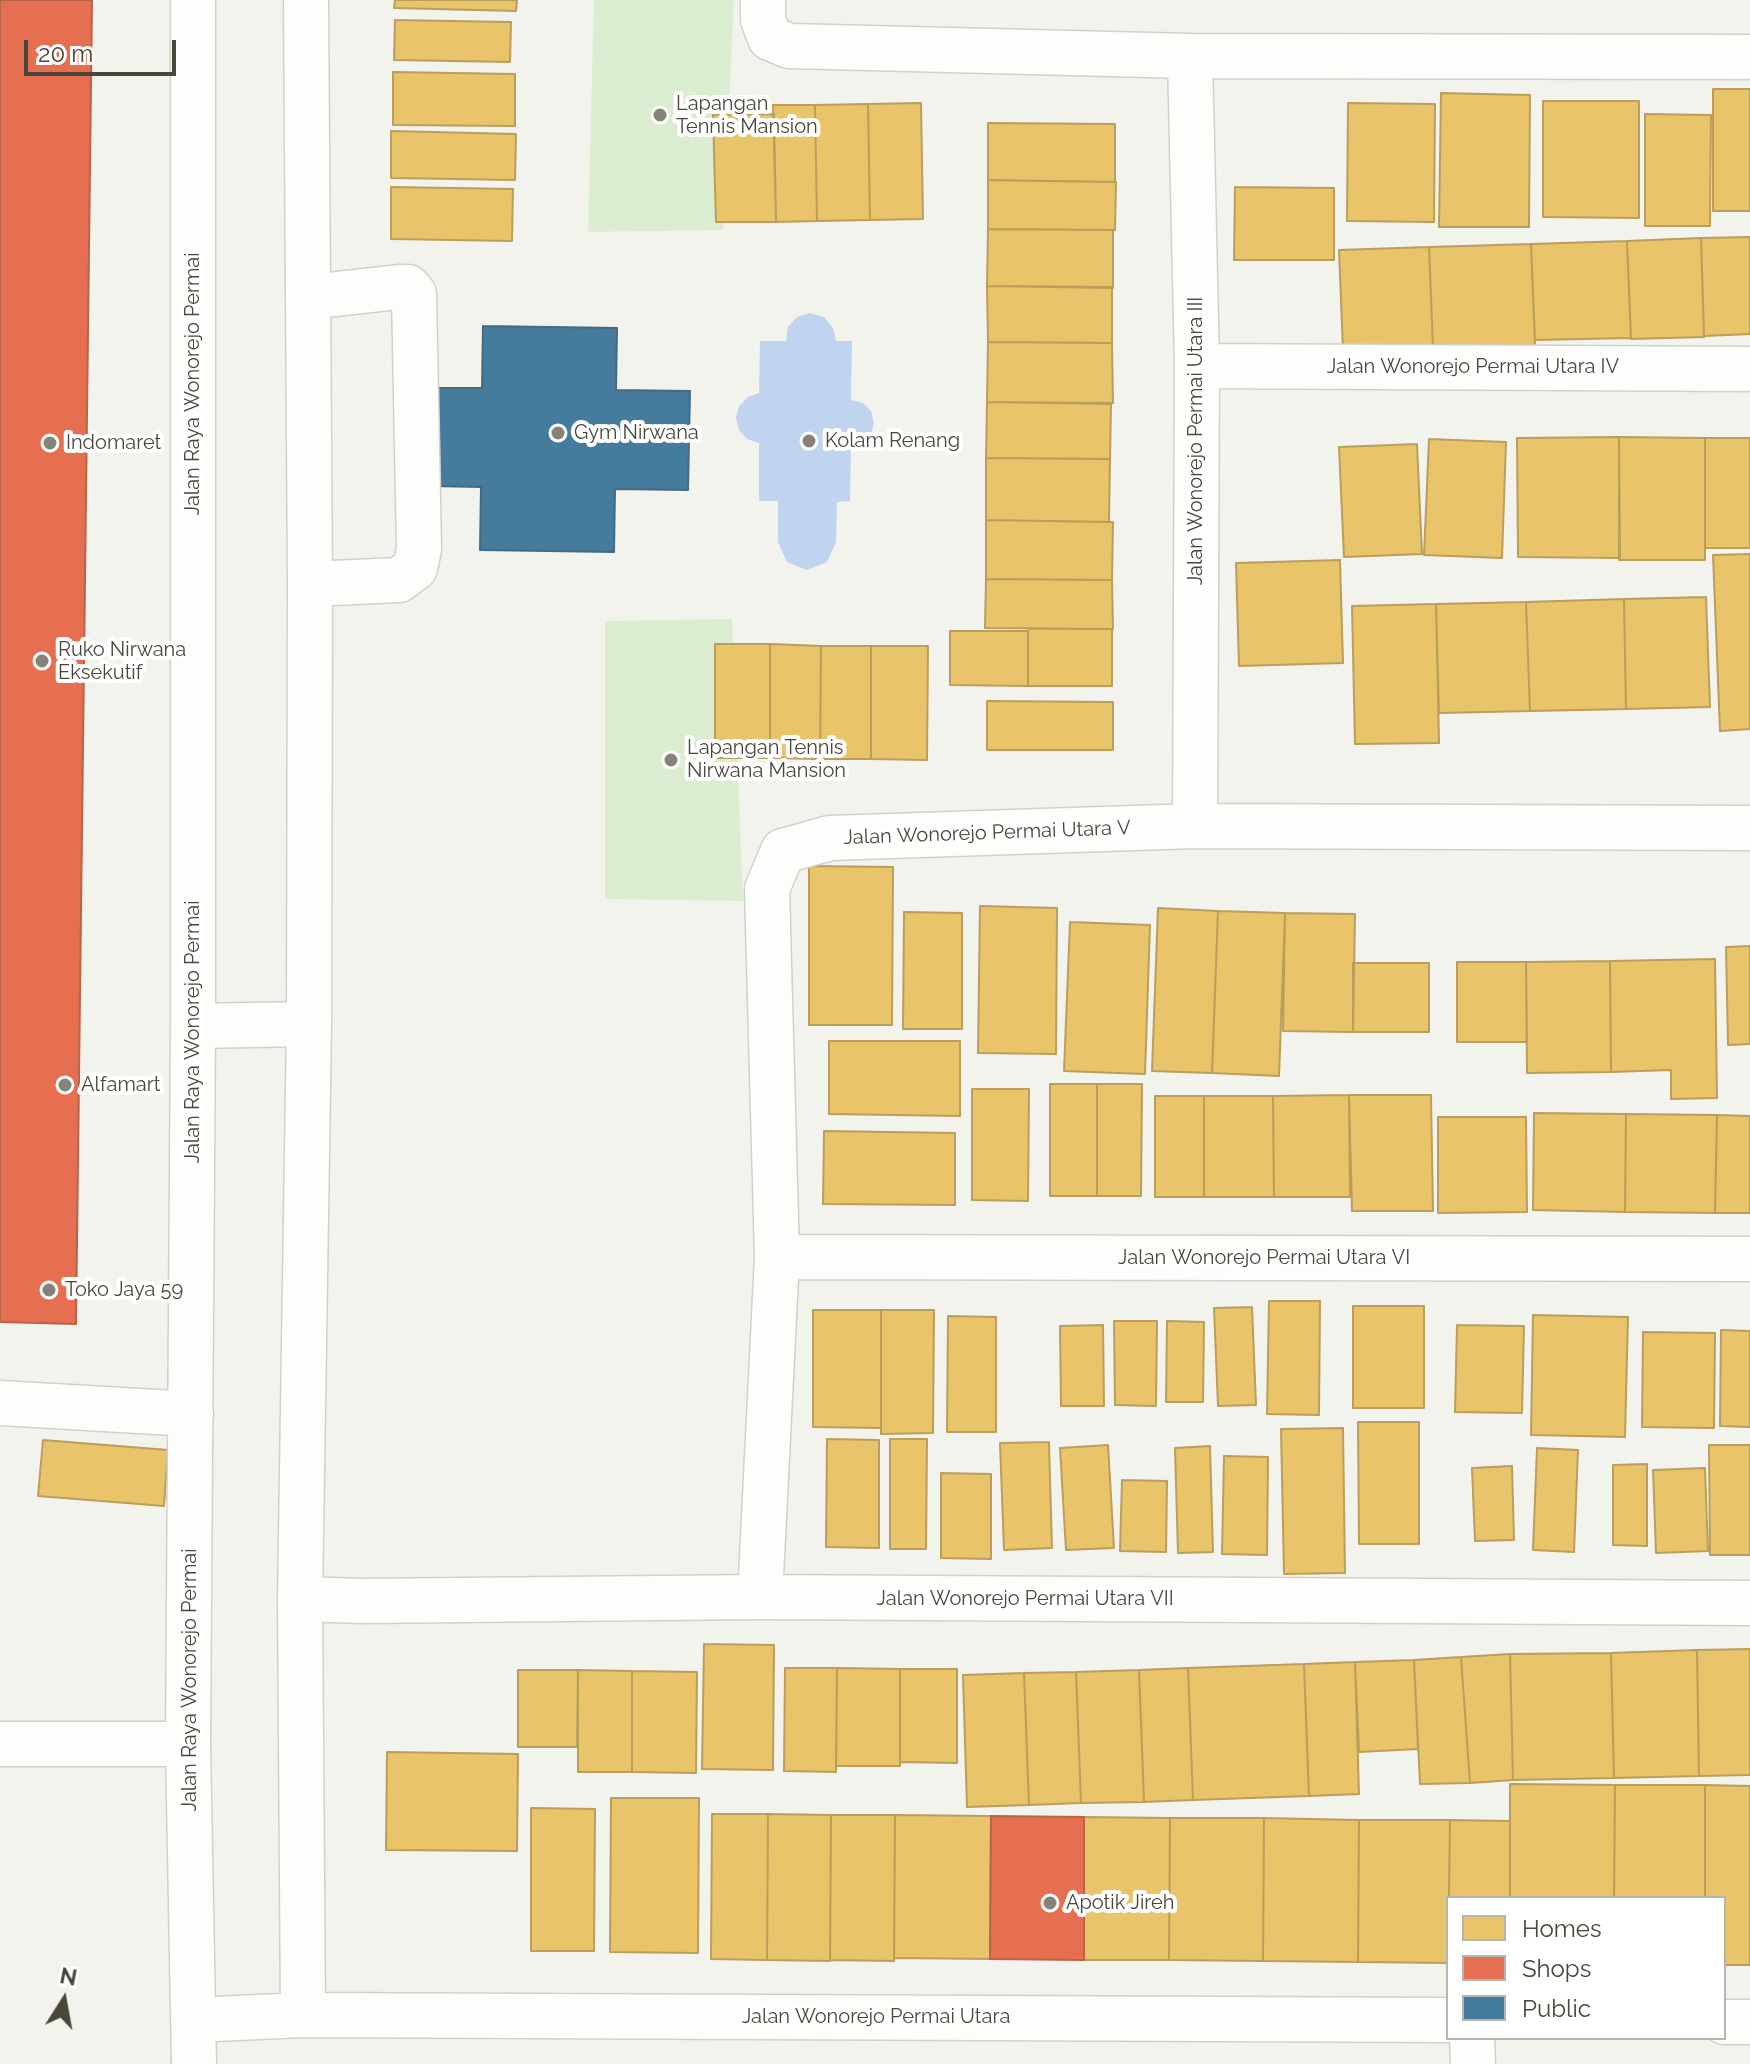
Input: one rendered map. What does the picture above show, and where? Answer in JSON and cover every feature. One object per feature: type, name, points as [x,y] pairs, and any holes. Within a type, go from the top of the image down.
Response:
[{"type":"street","name":"Jalan Raya Wonorejo Permai","points":[[193,0],[193,1026],[188,1744],[194,2064]]},
{"type":"street","points":[[303,2015],[300,1599],[309,1024],[310,584],[306,0]]},
{"type":"street","points":[[763,0],[763,20],[770,38],[789,46],[1190,56],[1750,57]]},
{"type":"street","name":"Jalan Wonorejo Permai Utara III","points":[[1190,56],[1197,366],[1195,826]]},
{"type":"street","points":[[309,297],[399,287],[408,287],[414,294],[419,549],[415,568],[399,580],[310,584]]},
{"type":"street","name":"Jalan Wonorejo Permai Utara IV","points":[[1197,366],[1750,369]]},
{"type":"street","name":"Jalan Wonorejo Permai Utara V","points":[[760,1597],[777,1257],[767,889],[783,851],[830,838],[1195,826],[1750,828]]},
{"type":"street","points":[[193,1026],[309,1024]]},
{"type":"street","name":"Jalan Wonorejo Permai Utara VI","points":[[777,1257],[1750,1259]]},
{"type":"street","points":[[0,1403],[191,1414]]},
{"type":"street","name":"Jalan Wonorejo Permai Utara VII","points":[[300,1599],[760,1597],[1750,1603]]},
{"type":"street","points":[[0,1744],[188,1744]]},
{"type":"street","name":"Jalan Wonorejo Permai Utara","points":[[193,2020],[303,2015],[1446,2020]]},
{"type":"street","points":[[1726,2022],[1750,2022]]},
{"type":"street","points":[[1472,2040],[1473,2064]]},
{"type":"green space","name":"Lapangan Tennis Mansion","points":[[594,0],[734,0],[723,230],[588,232]]},
{"type":"green space","name":"Lapangan Tennis Nirwana Mansion","points":[[732,619],[743,901],[605,899],[605,621]]},
{"type":"water","name":"Kolam Renang","points":[[810,313],[824,317],[833,328],[836,341],[852,341],[851,400],[863,403],[871,411],[874,423],[871,434],[863,443],[851,445],[850,501],[837,502],[836,542],[827,562],[807,570],[787,562],[778,542],[778,501],[759,501],[759,443],[747,439],[739,430],[736,418],[739,406],[748,397],[759,393],[760,341],[786,341],[788,327],[797,317]]},
{"type":"building: Homes","points":[[395,0],[517,0],[516,11],[394,8]]},
{"type":"building: Homes","points":[[395,20],[511,22],[510,62],[394,60]]},
{"type":"building: Homes","points":[[393,72],[515,74],[515,126],[393,125]]},
{"type":"building: Homes","points":[[1713,89],[1750,89],[1750,211],[1713,211]]},
{"type":"building: Homes","points":[[1441,93],[1530,95],[1529,227],[1439,227]]},
{"type":"building: Homes","points":[[1543,101],[1639,101],[1639,218],[1543,217]]},
{"type":"building: Homes","points":[[921,103],[923,219],[870,220],[868,104]]},
{"type":"building: Homes","points":[[1348,103],[1435,104],[1434,222],[1347,221]]},
{"type":"building: Homes","points":[[868,104],[870,220],[817,221],[815,105]]},
{"type":"building: Homes","points":[[773,105],[815,105],[817,221],[776,222]]},
{"type":"building: Homes","points":[[774,114],[776,222],[716,222],[713,115]]},
{"type":"building: Homes","points":[[1645,114],[1711,115],[1710,226],[1645,226]]},
{"type":"building: Homes","points":[[988,123],[1115,124],[1115,182],[988,180]]},
{"type":"building: Homes","points":[[391,131],[516,134],[515,180],[391,178]]},
{"type":"building: Homes","points":[[988,180],[1116,182],[1115,230],[988,229]]},
{"type":"building: Homes","points":[[391,187],[513,189],[512,241],[391,239]]},
{"type":"building: Homes","points":[[1235,187],[1334,188],[1334,260],[1234,260]]},
{"type":"building: Homes","points":[[988,229],[1113,230],[1113,288],[987,286]]},
{"type":"building: Homes","points":[[1750,237],[1750,334],[1704,336],[1701,238]]},
{"type":"building: Homes","points":[[1701,238],[1704,337],[1631,339],[1627,241]]},
{"type":"building: Homes","points":[[1627,241],[1631,338],[1535,340],[1531,244]]},
{"type":"building: Homes","points":[[1531,244],[1535,346],[1433,349],[1429,247]]},
{"type":"building: Homes","points":[[1429,247],[1433,347],[1343,350],[1339,250]]},
{"type":"building: Homes","points":[[987,286],[1112,287],[1112,343],[988,342]]},
{"type":"building: Homes","points":[[988,342],[1112,343],[1113,403],[987,402]]},
{"type":"building: Homes","points":[[987,402],[1111,404],[1110,459],[986,458]]},
{"type":"building: Homes","points":[[1619,437],[1705,438],[1705,560],[1619,560]]},
{"type":"building: Homes","points":[[1619,437],[1620,558],[1518,557],[1517,438]]},
{"type":"building: Homes","points":[[1705,438],[1750,438],[1750,548],[1705,548]]},
{"type":"building: Homes","points":[[1429,439],[1506,442],[1502,558],[1424,555]]},
{"type":"building: Homes","points":[[1417,444],[1422,554],[1344,557],[1339,447]]},
{"type":"building: Homes","points":[[986,458],[1110,459],[1109,522],[986,520]]},
{"type":"building: Homes","points":[[986,520],[1113,522],[1112,580],[986,579]]},
{"type":"building: Homes","points":[[1750,554],[1750,729],[1720,731],[1713,555]]},
{"type":"building: Homes","points":[[1340,560],[1343,663],[1239,666],[1236,563]]},
{"type":"building: Homes","points":[[986,579],[1112,580],[1113,629],[985,628]]},
{"type":"building: Homes","points":[[1706,597],[1710,707],[1626,709],[1624,599]]},
{"type":"building: Homes","points":[[1624,599],[1626,709],[1530,711],[1526,602]]},
{"type":"building: Homes","points":[[1526,602],[1530,711],[1439,713],[1436,604]]},
{"type":"building: Homes","points":[[1436,604],[1439,743],[1355,744],[1352,606]]},
{"type":"building: Homes","points":[[1028,629],[1112,629],[1112,686],[1028,686]]},
{"type":"building: Homes","points":[[950,631],[1028,631],[1028,686],[950,685]]},
{"type":"building: Homes","points":[[715,644],[770,644],[770,758],[715,758]]},
{"type":"building: Homes","points":[[770,644],[821,646],[820,759],[770,758]]},
{"type":"building: Homes","points":[[821,646],[871,646],[871,759],[820,759]]},
{"type":"building: Homes","points":[[871,646],[928,646],[927,760],[871,759]]},
{"type":"building: Homes","points":[[987,701],[1113,702],[1113,750],[987,750]]},
{"type":"building: Homes","points":[[809,866],[893,867],[892,1025],[809,1025]]},
{"type":"building: Homes","points":[[980,906],[1057,908],[1056,1054],[978,1053]]},
{"type":"building: Homes","points":[[1158,908],[1218,911],[1212,1073],[1152,1071]]},
{"type":"building: Homes","points":[[1218,911],[1285,913],[1279,1076],[1212,1073]]},
{"type":"building: Homes","points":[[904,912],[962,913],[962,1029],[903,1029]]},
{"type":"building: Homes","points":[[1285,913],[1355,914],[1353,1032],[1283,1031]]},
{"type":"building: Homes","points":[[1070,922],[1150,925],[1145,1074],[1064,1071]]},
{"type":"building: Homes","points":[[1750,946],[1750,1044],[1728,1045],[1726,947]]},
{"type":"building: Homes","points":[[1715,959],[1717,1098],[1671,1099],[1671,1070],[1611,1072],[1610,961]]},
{"type":"building: Homes","points":[[1610,961],[1611,1072],[1527,1073],[1526,962]]},
{"type":"building: Homes","points":[[1457,962],[1526,962],[1527,1042],[1457,1042]]},
{"type":"building: Homes","points":[[1353,963],[1429,963],[1429,1032],[1353,1032]]},
{"type":"building: Homes","points":[[829,1041],[960,1041],[960,1116],[829,1114]]},
{"type":"building: Homes","points":[[1050,1084],[1097,1084],[1097,1196],[1050,1196]]},
{"type":"building: Homes","points":[[1097,1084],[1142,1084],[1141,1196],[1097,1196]]},
{"type":"building: Homes","points":[[972,1089],[1029,1089],[1028,1201],[972,1200]]},
{"type":"building: Homes","points":[[1349,1095],[1350,1197],[1274,1197],[1273,1096]]},
{"type":"building: Homes","points":[[1349,1095],[1431,1095],[1433,1211],[1352,1211]]},
{"type":"building: Homes","points":[[1155,1096],[1204,1096],[1204,1197],[1155,1197]]},
{"type":"building: Homes","points":[[1204,1096],[1273,1096],[1274,1197],[1204,1197]]},
{"type":"building: Homes","points":[[1534,1113],[1626,1114],[1625,1212],[1533,1210]]},
{"type":"building: Homes","points":[[1626,1114],[1717,1115],[1715,1213],[1625,1212]]},
{"type":"building: Homes","points":[[1717,1115],[1750,1116],[1750,1213],[1715,1213]]},
{"type":"building: Homes","points":[[1438,1117],[1526,1117],[1527,1212],[1438,1213]]},
{"type":"building: Homes","points":[[824,1131],[955,1133],[955,1205],[823,1204]]},
{"type":"building: Homes","points":[[1269,1301],[1320,1301],[1319,1415],[1267,1414]]},
{"type":"building: Homes","points":[[1353,1306],[1424,1306],[1424,1408],[1353,1408]]},
{"type":"building: Homes","points":[[1252,1307],[1256,1405],[1218,1406],[1214,1308]]},
{"type":"building: Homes","points":[[813,1310],[881,1310],[881,1428],[813,1427]]},
{"type":"building: Homes","points":[[881,1310],[934,1310],[933,1433],[881,1434]]},
{"type":"building: Homes","points":[[1533,1315],[1628,1317],[1625,1437],[1531,1435]]},
{"type":"building: Homes","points":[[948,1316],[996,1317],[996,1432],[947,1432]]},
{"type":"building: Homes","points":[[1114,1321],[1157,1321],[1156,1406],[1115,1405]]},
{"type":"building: Homes","points":[[1167,1321],[1204,1322],[1203,1402],[1166,1402]]},
{"type":"building: Homes","points":[[1103,1325],[1104,1406],[1061,1406],[1060,1326]]},
{"type":"building: Homes","points":[[1457,1325],[1524,1326],[1522,1413],[1455,1412]]},
{"type":"building: Homes","points":[[1721,1330],[1750,1331],[1750,1427],[1720,1426]]},
{"type":"building: Homes","points":[[1643,1332],[1715,1333],[1714,1428],[1642,1427]]},
{"type":"building: Homes","points":[[1358,1422],[1419,1422],[1419,1544],[1359,1544]]},
{"type":"building: Homes","points":[[1343,1428],[1345,1573],[1284,1574],[1281,1429]]},
{"type":"building: Homes","points":[[827,1439],[879,1440],[879,1548],[826,1547]]},
{"type":"building: Homes","points":[[890,1439],[927,1439],[926,1549],[890,1549]]},
{"type":"building: Homes","points":[[43,1440],[168,1450],[164,1506],[38,1496]]},
{"type":"building: Homes","points":[[1049,1442],[1052,1548],[1004,1550],[1000,1443]]},
{"type":"building: Homes","points":[[1108,1445],[1114,1548],[1066,1550],[1060,1448]]},
{"type":"building: Homes","points":[[1709,1445],[1750,1445],[1750,1555],[1710,1555]]},
{"type":"building: Homes","points":[[1210,1446],[1213,1552],[1178,1553],[1175,1448]]},
{"type":"building: Homes","points":[[1537,1448],[1578,1450],[1574,1552],[1533,1550]]},
{"type":"building: Homes","points":[[1224,1456],[1268,1457],[1267,1555],[1222,1554]]},
{"type":"building: Homes","points":[[1647,1464],[1647,1546],[1613,1545],[1613,1465]]},
{"type":"building: Homes","points":[[1512,1466],[1514,1540],[1475,1541],[1472,1468]]},
{"type":"building: Homes","points":[[1705,1468],[1708,1551],[1656,1553],[1653,1470]]},
{"type":"building: Homes","points":[[941,1473],[991,1474],[991,1559],[941,1558]]},
{"type":"building: Homes","points":[[1122,1480],[1167,1481],[1166,1552],[1120,1551]]},
{"type":"building: Homes","points":[[704,1644],[774,1645],[773,1770],[702,1769]]},
{"type":"building: Homes","points":[[1750,1649],[1750,1775],[1699,1776],[1697,1650]]},
{"type":"building: Homes","points":[[1697,1650],[1699,1776],[1614,1778],[1611,1653]]},
{"type":"building: Homes","points":[[1611,1653],[1614,1778],[1513,1780],[1510,1654]]},
{"type":"building: Homes","points":[[1510,1654],[1513,1780],[1470,1783],[1461,1657]]},
{"type":"building: Homes","points":[[1461,1657],[1470,1783],[1420,1784],[1414,1660]]},
{"type":"building: Homes","points":[[1414,1660],[1418,1749],[1359,1752],[1355,1662]]},
{"type":"building: Homes","points":[[1355,1662],[1359,1794],[1309,1796],[1304,1664]]},
{"type":"building: Homes","points":[[1304,1664],[1309,1796],[1193,1800],[1188,1668]]},
{"type":"building: Homes","points":[[785,1668],[837,1668],[836,1772],[784,1771]]},
{"type":"building: Homes","points":[[837,1668],[900,1669],[900,1766],[836,1766]]},
{"type":"building: Homes","points":[[1188,1668],[1193,1800],[1144,1802],[1139,1670]]},
{"type":"building: Homes","points":[[900,1669],[957,1669],[957,1763],[900,1762]]},
{"type":"building: Homes","points":[[518,1670],[578,1670],[577,1747],[518,1747]]},
{"type":"building: Homes","points":[[578,1670],[632,1671],[632,1772],[578,1772]]},
{"type":"building: Homes","points":[[1139,1670],[1144,1802],[1081,1803],[1076,1672]]},
{"type":"building: Homes","points":[[632,1671],[697,1672],[696,1773],[632,1772]]},
{"type":"building: Homes","points":[[1076,1672],[1081,1803],[1029,1805],[1024,1673]]},
{"type":"building: Homes","points":[[1024,1673],[1029,1805],[967,1807],[963,1675]]},
{"type":"building: Homes","points":[[387,1752],[518,1754],[517,1851],[386,1850]]},
{"type":"building: Homes","points":[[1510,1784],[1615,1785],[1614,1896],[1510,1896]]},
{"type":"building: Homes","points":[[1615,1785],[1705,1785],[1705,1896],[1614,1896]]},
{"type":"building: Homes","points":[[1705,1785],[1750,1786],[1750,1965],[1726,1965],[1726,1896],[1705,1896]]},
{"type":"building: Homes","points":[[611,1798],[699,1798],[698,1953],[610,1952]]},
{"type":"building: Homes","points":[[531,1808],[595,1809],[594,1951],[531,1951]]},
{"type":"building: Homes","points":[[712,1814],[768,1814],[767,1960],[711,1959]]},
{"type":"building: Homes","points":[[768,1814],[831,1815],[830,1961],[767,1960]]},
{"type":"building: Homes","points":[[831,1815],[895,1815],[894,1961],[830,1960]]},
{"type":"building: Homes","points":[[895,1815],[991,1816],[990,1959],[894,1958]]},
{"type":"building: Homes","points":[[1084,1817],[1170,1818],[1169,1960],[1084,1960]]},
{"type":"building: Homes","points":[[1170,1818],[1264,1818],[1263,1961],[1169,1960]]},
{"type":"building: Homes","points":[[1264,1818],[1359,1820],[1358,1962],[1263,1961]]},
{"type":"building: Homes","points":[[1359,1820],[1450,1820],[1446,1963],[1358,1962]]},
{"type":"building: Homes","points":[[1450,1820],[1510,1821],[1510,1896],[1449,1896]]},
{"type":"building: Shops","name":"Ruko Nirwana Eksekutif","points":[[0,0],[92,0],[76,1324],[0,1322]]},
{"type":"building: Shops","points":[[991,1816],[1084,1817],[1084,1960],[990,1959]]},
{"type":"building: Public","points":[[483,326],[617,328],[616,390],[690,391],[688,490],[615,489],[614,552],[480,550],[481,487],[431,486],[433,388],[482,388]]},
{"type":"place","name":"Lapangan Tennis Mansion","points":[[660,115]]},
{"type":"place","name":"Gym Nirwana","points":[[558,433]]},
{"type":"place","name":"Kolam Renang","points":[[809,441]]},
{"type":"place","name":"Indomaret","points":[[50,443]]},
{"type":"place","name":"Ruko Nirwana Eksekutif","points":[[42,661]]},
{"type":"place","name":"Lapangan Tennis Nirwana Mansion","points":[[671,760]]},
{"type":"place","name":"Alfamart","points":[[65,1085]]},
{"type":"place","name":"Toko Jaya 59","points":[[49,1290]]},
{"type":"place","name":"Apotik Jireh","points":[[1050,1903]]}]
